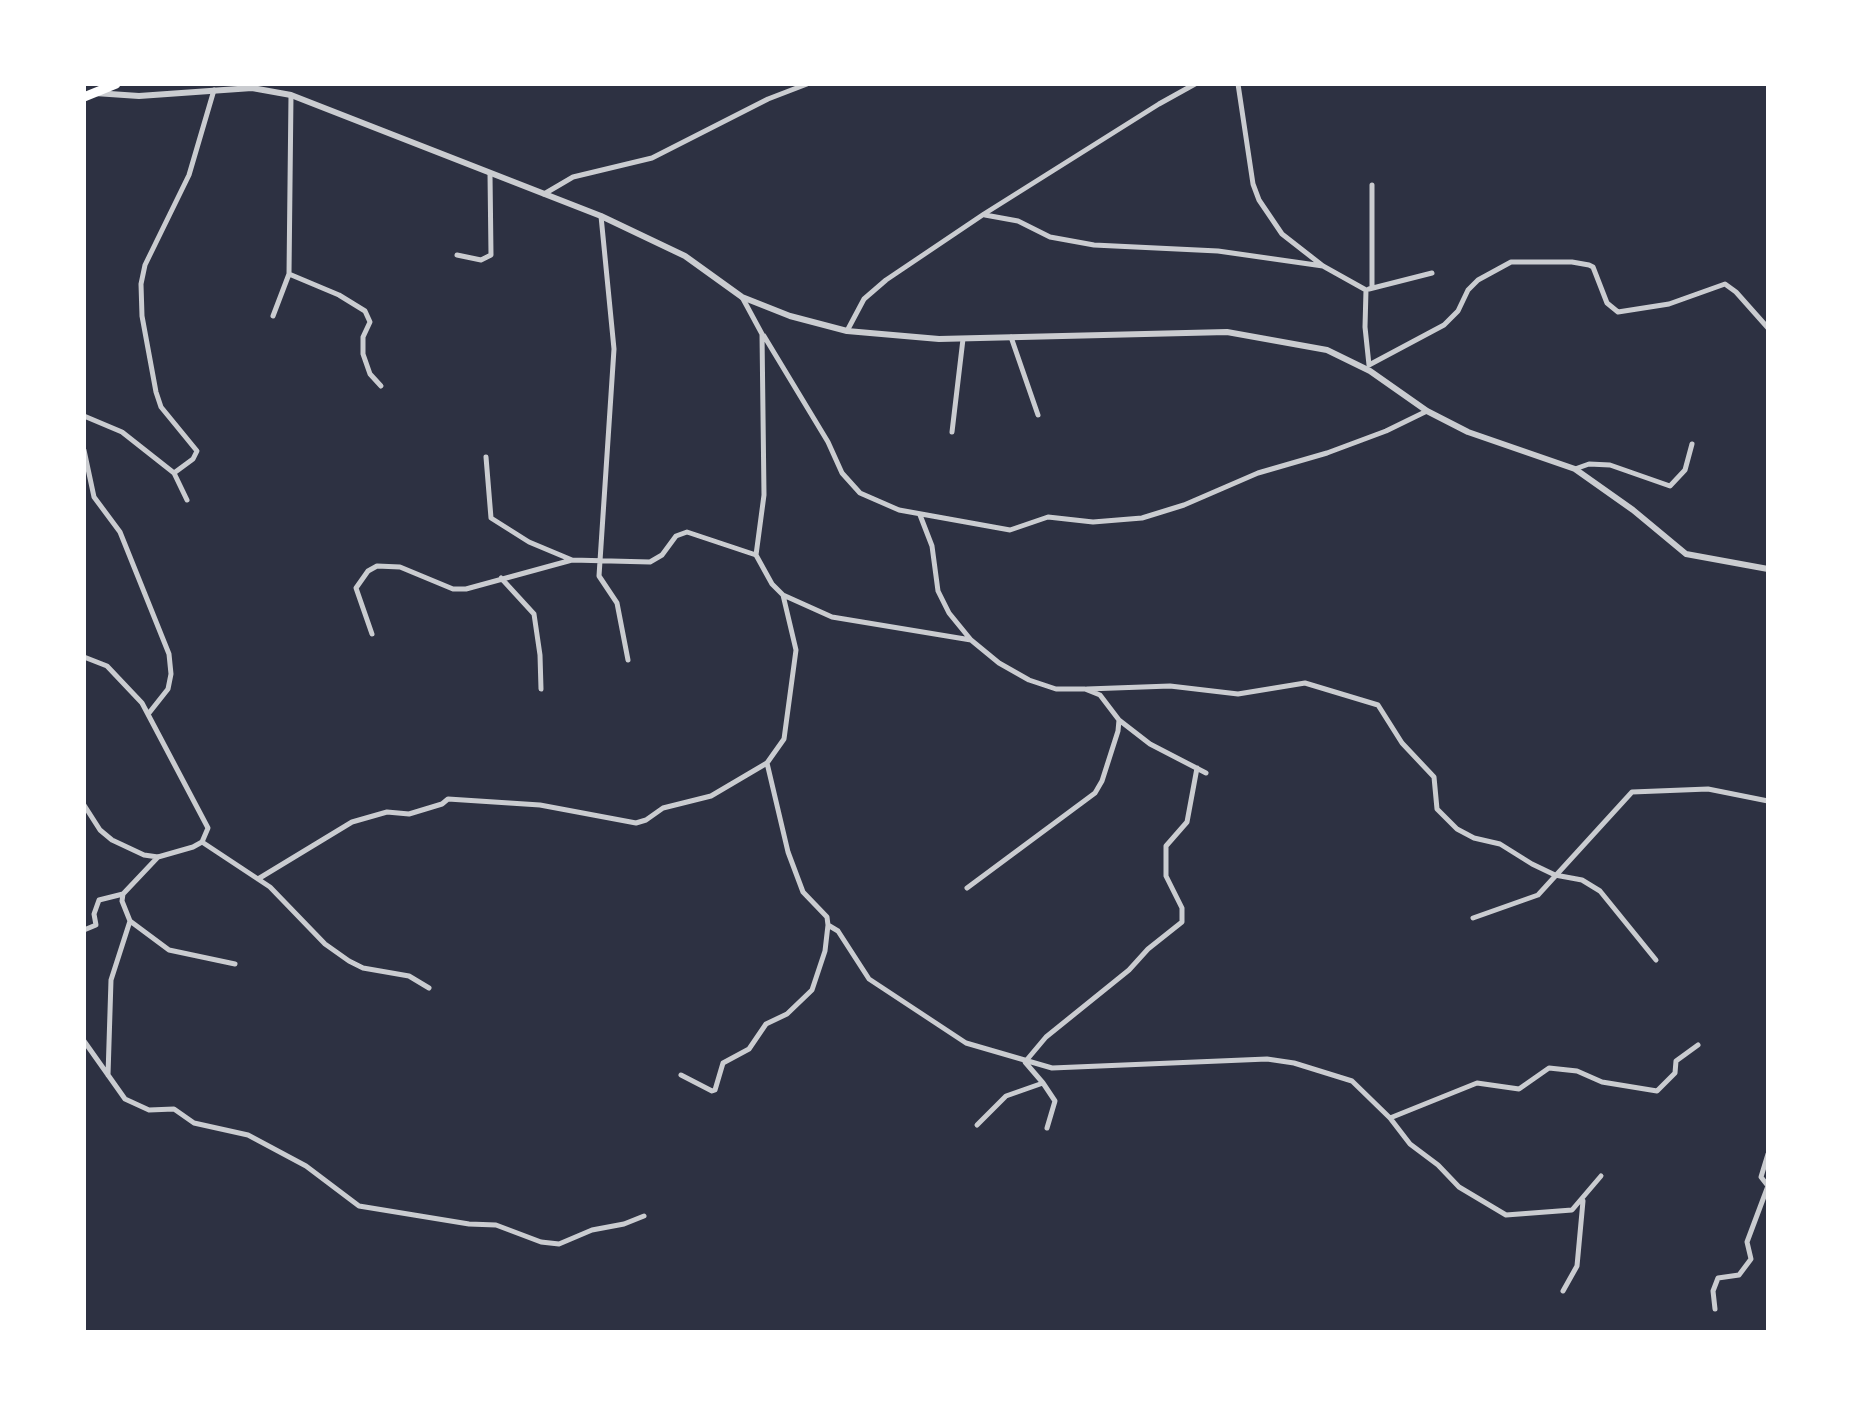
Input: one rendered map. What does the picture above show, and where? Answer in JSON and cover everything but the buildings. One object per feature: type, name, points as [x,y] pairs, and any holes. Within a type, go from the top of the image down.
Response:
[{"type":"highway","points":[[84,97],[116,84]]},
{"type":"street","points":[[544,194],[573,177],[652,158],[768,99],[807,84]]},
{"type":"street","points":[[847,331],[864,299],[886,280],[984,214],[1195,84]]},
{"type":"street","points":[[1238,84],[1253,184],[1259,200],[1282,234],[1323,266],[1369,289],[1432,273]]},
{"type":"street","points":[[95,93],[139,96],[252,88],[291,95],[601,216],[685,256],[742,297],[790,316],[847,331],[897,338],[1227,332],[1327,350],[1370,368],[1427,411],[1488,441],[1554,460],[1575,470],[1633,510],[1686,554],[1768,569]]},
{"type":"street","points":[[174,473],[193,459],[197,451],[161,407],[142,316],[141,284],[151,252],[189,175],[214,90]]},
{"type":"street","points":[[274,316],[289,274],[291,95]]},
{"type":"street","points":[[457,255],[481,260],[491,255],[490,174]]},
{"type":"street","points":[[1370,368],[1372,185]]},
{"type":"street","points":[[984,214],[1018,221],[1050,237],[1094,245],[1218,251],[1323,266]]},
{"type":"street","points":[[601,216],[614,349],[599,576],[617,603],[628,660]]},
{"type":"street","points":[[1370,368],[1444,325],[1458,311],[1468,290],[1511,262],[1573,262],[1589,265],[1593,267],[1606,303],[1618,313],[1669,304],[1725,284],[1737,292],[1768,328]]},
{"type":"street","points":[[289,274],[339,295],[365,312],[370,322],[363,337],[363,354],[370,374],[381,386]]},
{"type":"street","points":[[742,297],[850,484],[878,503],[920,515],[1010,530],[1048,517],[1093,522],[1142,518],[1184,505],[1258,473],[1363,440],[1427,411]]},
{"type":"street","points":[[258,879],[352,822],[387,813],[409,814],[442,804],[448,799],[541,805],[636,823],[646,820],[663,808],[711,796],[767,764],[784,739],[794,673],[794,635],[783,596],[762,570],[756,555],[764,495],[762,334]]},
{"type":"street","points":[[1011,337],[1038,415]]},
{"type":"street","points":[[953,432],[962,338]]},
{"type":"street","points":[[84,416],[122,432],[174,473],[187,500]]},
{"type":"street","points":[[1575,470],[1600,463],[1670,486],[1685,470],[1692,444]]},
{"type":"street","points":[[84,450],[94,497],[120,532],[169,654],[171,674],[168,689],[149,713]]},
{"type":"street","points":[[486,457],[491,518],[529,542],[572,560]]},
{"type":"street","points":[[920,515],[932,546],[938,592],[949,613],[971,640],[999,663],[1029,680],[1056,689],[1170,686],[1238,694],[1305,682],[1380,706],[1402,743],[1434,777],[1439,812],[1465,834],[1500,844],[1555,875],[1582,880],[1606,895],[1656,960]]},
{"type":"street","points":[[372,634],[356,588],[368,571],[377,566],[400,567],[453,589],[466,589],[572,560],[601,562],[658,559],[676,536],[687,532],[756,555]]},
{"type":"street","points":[[501,578],[534,614],[540,655],[541,689]]},
{"type":"street","points":[[783,596],[846,621],[971,640]]},
{"type":"street","points":[[84,657],[107,666],[122,679],[149,713],[208,828],[202,842],[158,857],[144,855],[113,840],[100,830],[84,805]]},
{"type":"street","points":[[1085,689],[1106,699],[1119,720],[1150,744],[1206,773]]},
{"type":"street","points":[[967,888],[1095,793],[1102,781],[1119,720]]},
{"type":"street","points":[[681,1075],[712,1091],[715,1090],[723,1063],[749,1049],[766,1024],[788,1014],[812,990],[825,951],[827,917],[803,892],[794,873],[767,764]]},
{"type":"street","points":[[1025,1062],[1046,1037],[1129,970],[1148,949],[1182,922],[1182,908],[1166,876],[1166,846],[1187,822],[1197,768]]},
{"type":"street","points":[[1473,918],[1533,897],[1632,792],[1708,789],[1768,801]]},
{"type":"street","points":[[202,842],[258,879],[325,944],[349,961],[363,968],[408,976],[429,988]]},
{"type":"street","points":[[84,930],[96,925],[94,914],[99,900],[123,894],[158,857]]},
{"type":"street","points":[[123,894],[122,901],[130,921],[169,950],[235,964]]},
{"type":"street","points":[[108,1075],[111,980],[130,921]]},
{"type":"street","points":[[828,925],[838,931],[869,979],[966,1043],[1025,1062],[1062,1068],[1278,1060],[1352,1081],[1390,1118],[1410,1144],[1438,1165],[1459,1187],[1505,1215],[1569,1212],[1601,1176]]},
{"type":"street","points":[[84,1041],[125,1099],[149,1110],[174,1109],[194,1123],[248,1135],[306,1166],[359,1206],[469,1224],[496,1225],[541,1242],[559,1244],[592,1230],[624,1224],[644,1216]]},
{"type":"street","points":[[1390,1118],[1477,1083],[1518,1089],[1549,1068],[1577,1070],[1602,1082],[1657,1091],[1675,1073],[1676,1061],[1698,1045]]},
{"type":"street","points":[[1025,1062],[1055,1101],[1047,1128]]},
{"type":"street","points":[[977,1125],[1006,1096],[1042,1083]]},
{"type":"street","points":[[1715,1308],[1713,1291],[1718,1278],[1739,1276],[1751,1259],[1747,1242],[1768,1186],[1761,1177],[1768,1154]]},
{"type":"street","points":[[1563,1292],[1577,1266],[1584,1198]]}]
